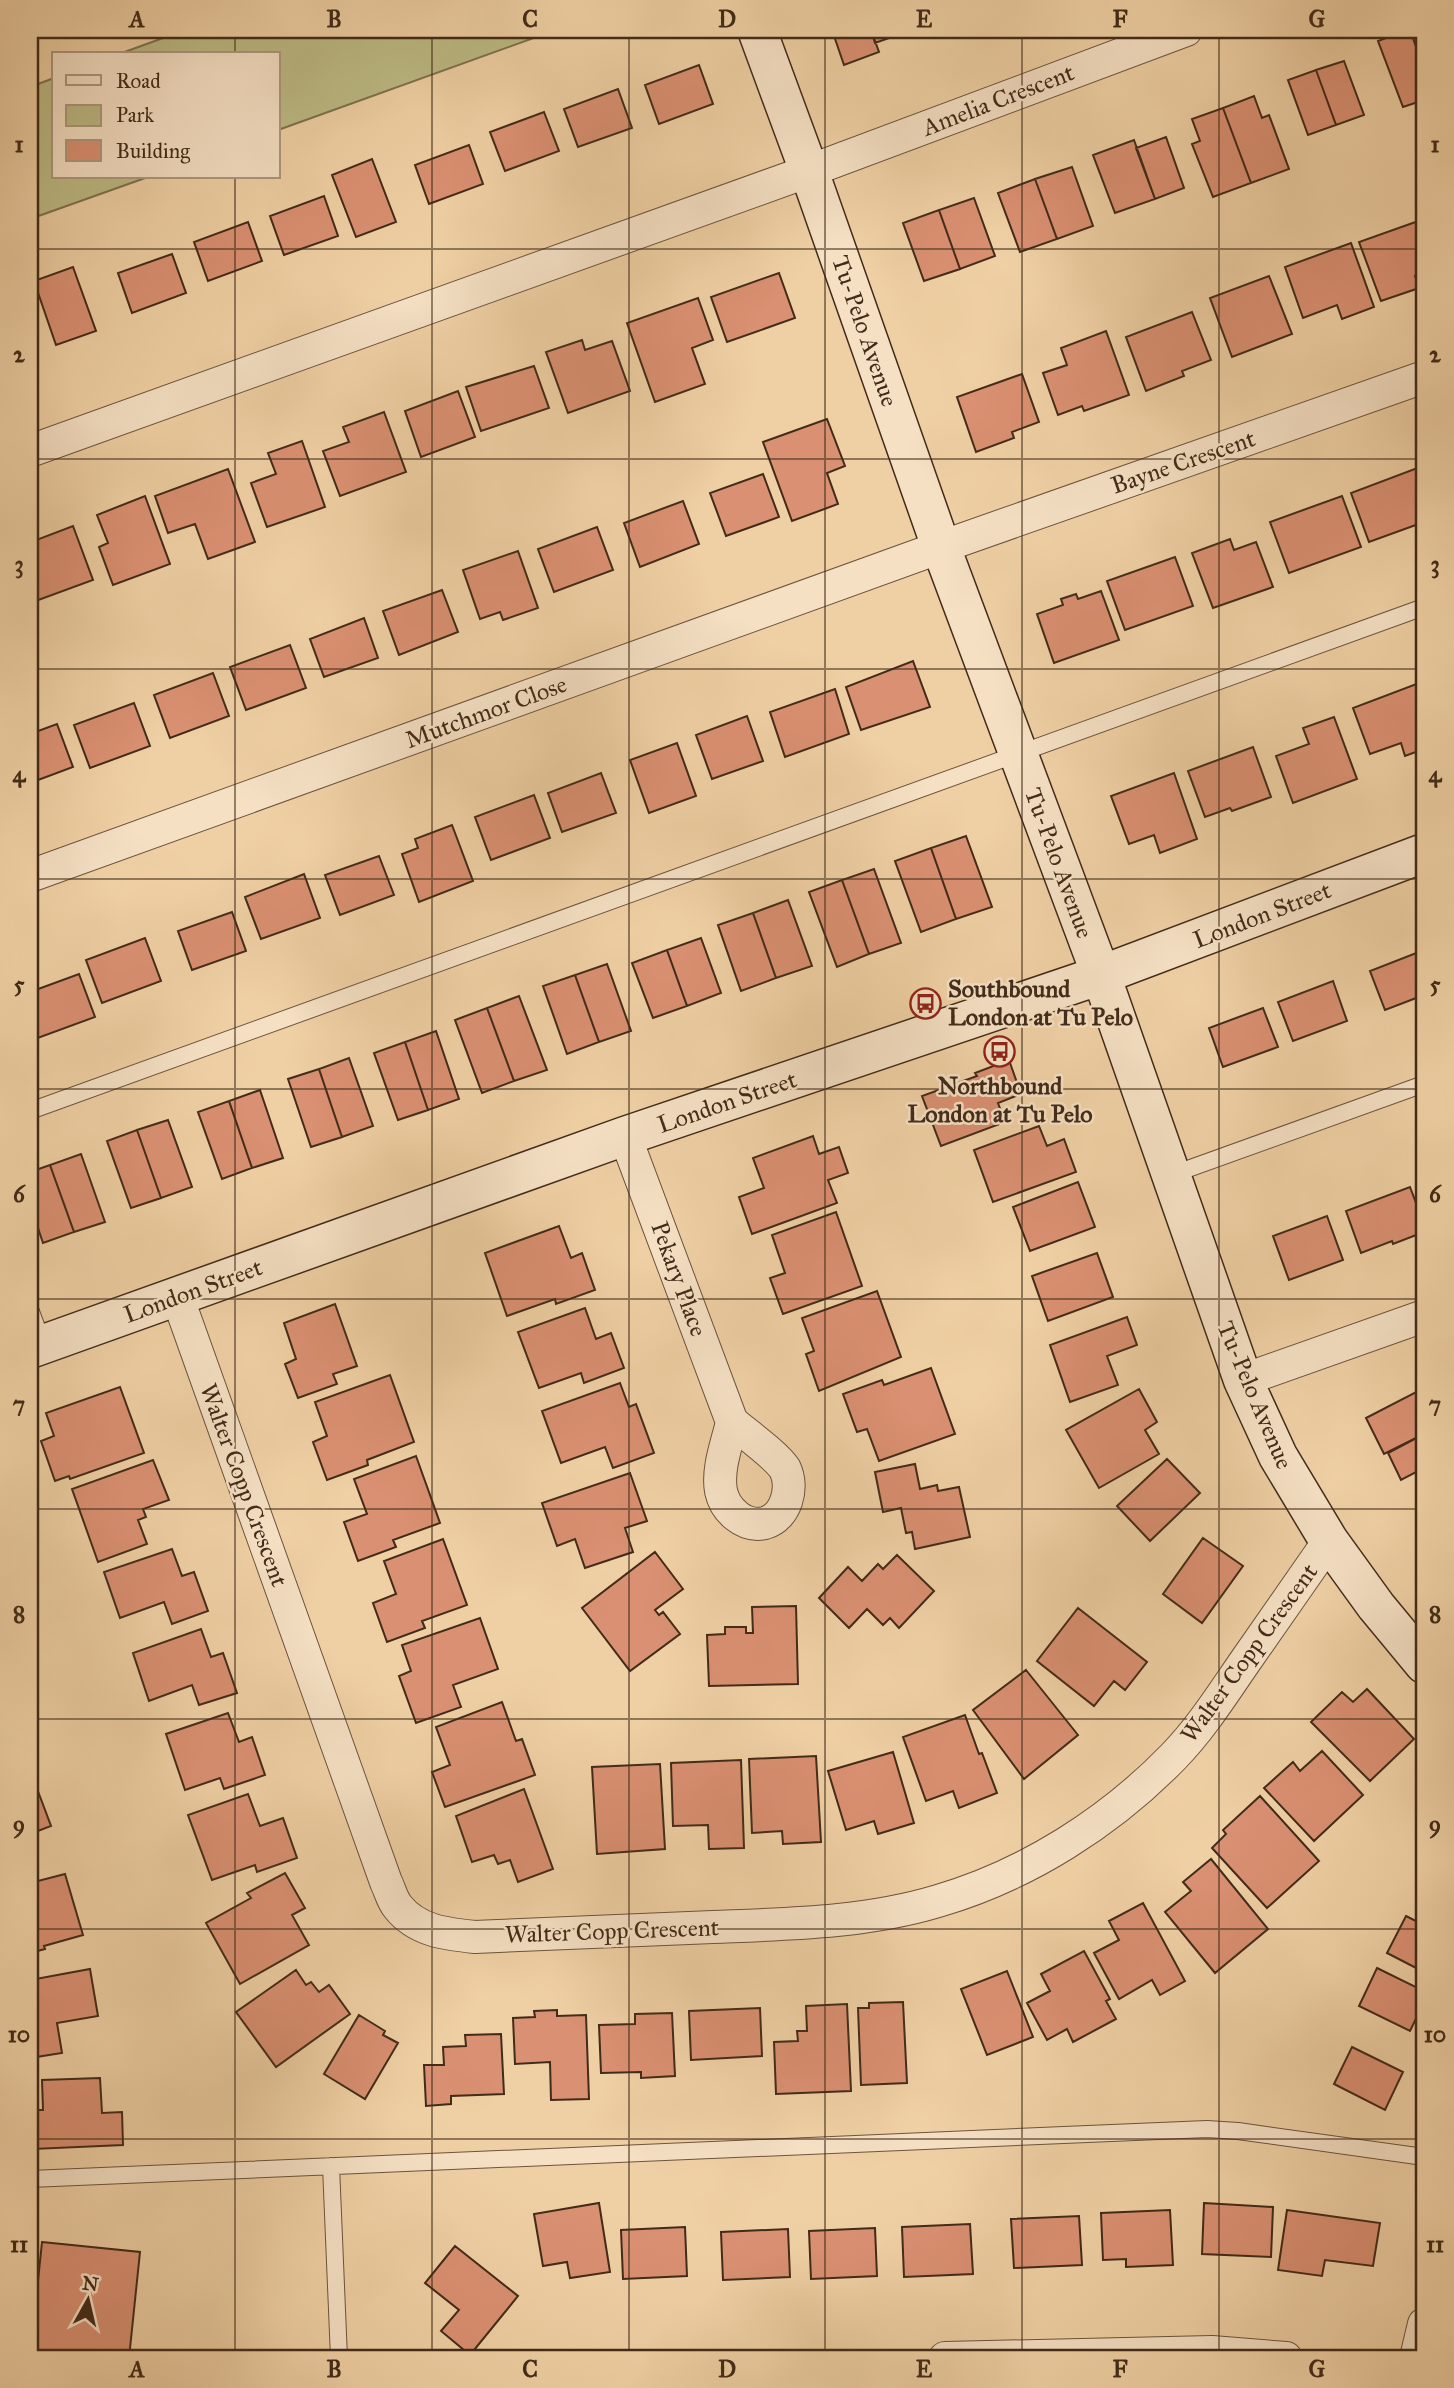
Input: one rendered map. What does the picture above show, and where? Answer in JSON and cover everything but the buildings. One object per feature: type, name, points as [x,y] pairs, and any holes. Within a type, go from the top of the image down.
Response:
[{"type":"street","name":"Tu-Pelo Avenue","points":[[757,30],[941,547],[1101,975],[1243,1380],[1278,1456],[1329,1541],[1376,1606],[1424,1664]]},
{"type":"street","name":"Amelia Crescent","points":[[809,171],[1186,30]]},
{"type":"street","points":[[30,452],[809,171]]},
{"type":"street","name":"Bayne Crescent","points":[[941,547],[1424,377]]},
{"type":"street","name":"Mutchmor Close","points":[[30,876],[941,547]]},
{"type":"street","name":"London Street","points":[[34,1334],[177,1296],[625,1136],[1101,975],[1424,853]]},
{"type":"street","name":"Pekary Place","points":[[625,1136],[732,1422]]},
{"type":"street","name":"Walter Copp Crescent","points":[[177,1296],[386,1882],[397,1906],[418,1925],[445,1934],[475,1937],[788,1924],[862,1917],[938,1902],[1002,1878],[1065,1844],[1102,1819],[1140,1790],[1176,1754],[1208,1715],[1329,1541]]},
{"type":"street","points":[[1243,1380],[1424,1316]]},
{"type":"street","points":[[1416,2358],[1424,2324]]},
{"type":"street","points":[[958,2358],[1212,2352],[1286,2358]]},
{"type":"lane","points":[[30,1111],[1424,607]]},
{"type":"lane","points":[[1171,1175],[1424,1084]]},
{"type":"lane","points":[[30,2179],[1206,2129],[1424,2157]]},
{"type":"lane","points":[[331,2166],[339,2358]]},
{"type":"green space","points":[[185,30],[556,30],[280,129],[280,52],[124,52]]},
{"type":"green space","points":[[52,79],[52,178],[145,178],[30,219],[30,87]]},
{"type":"place","name":"Southbound London at Tu Pelo","points":[[925,1003]]},
{"type":"place","name":"Northbound London at Tu Pelo","points":[[1000,1052]]}]
